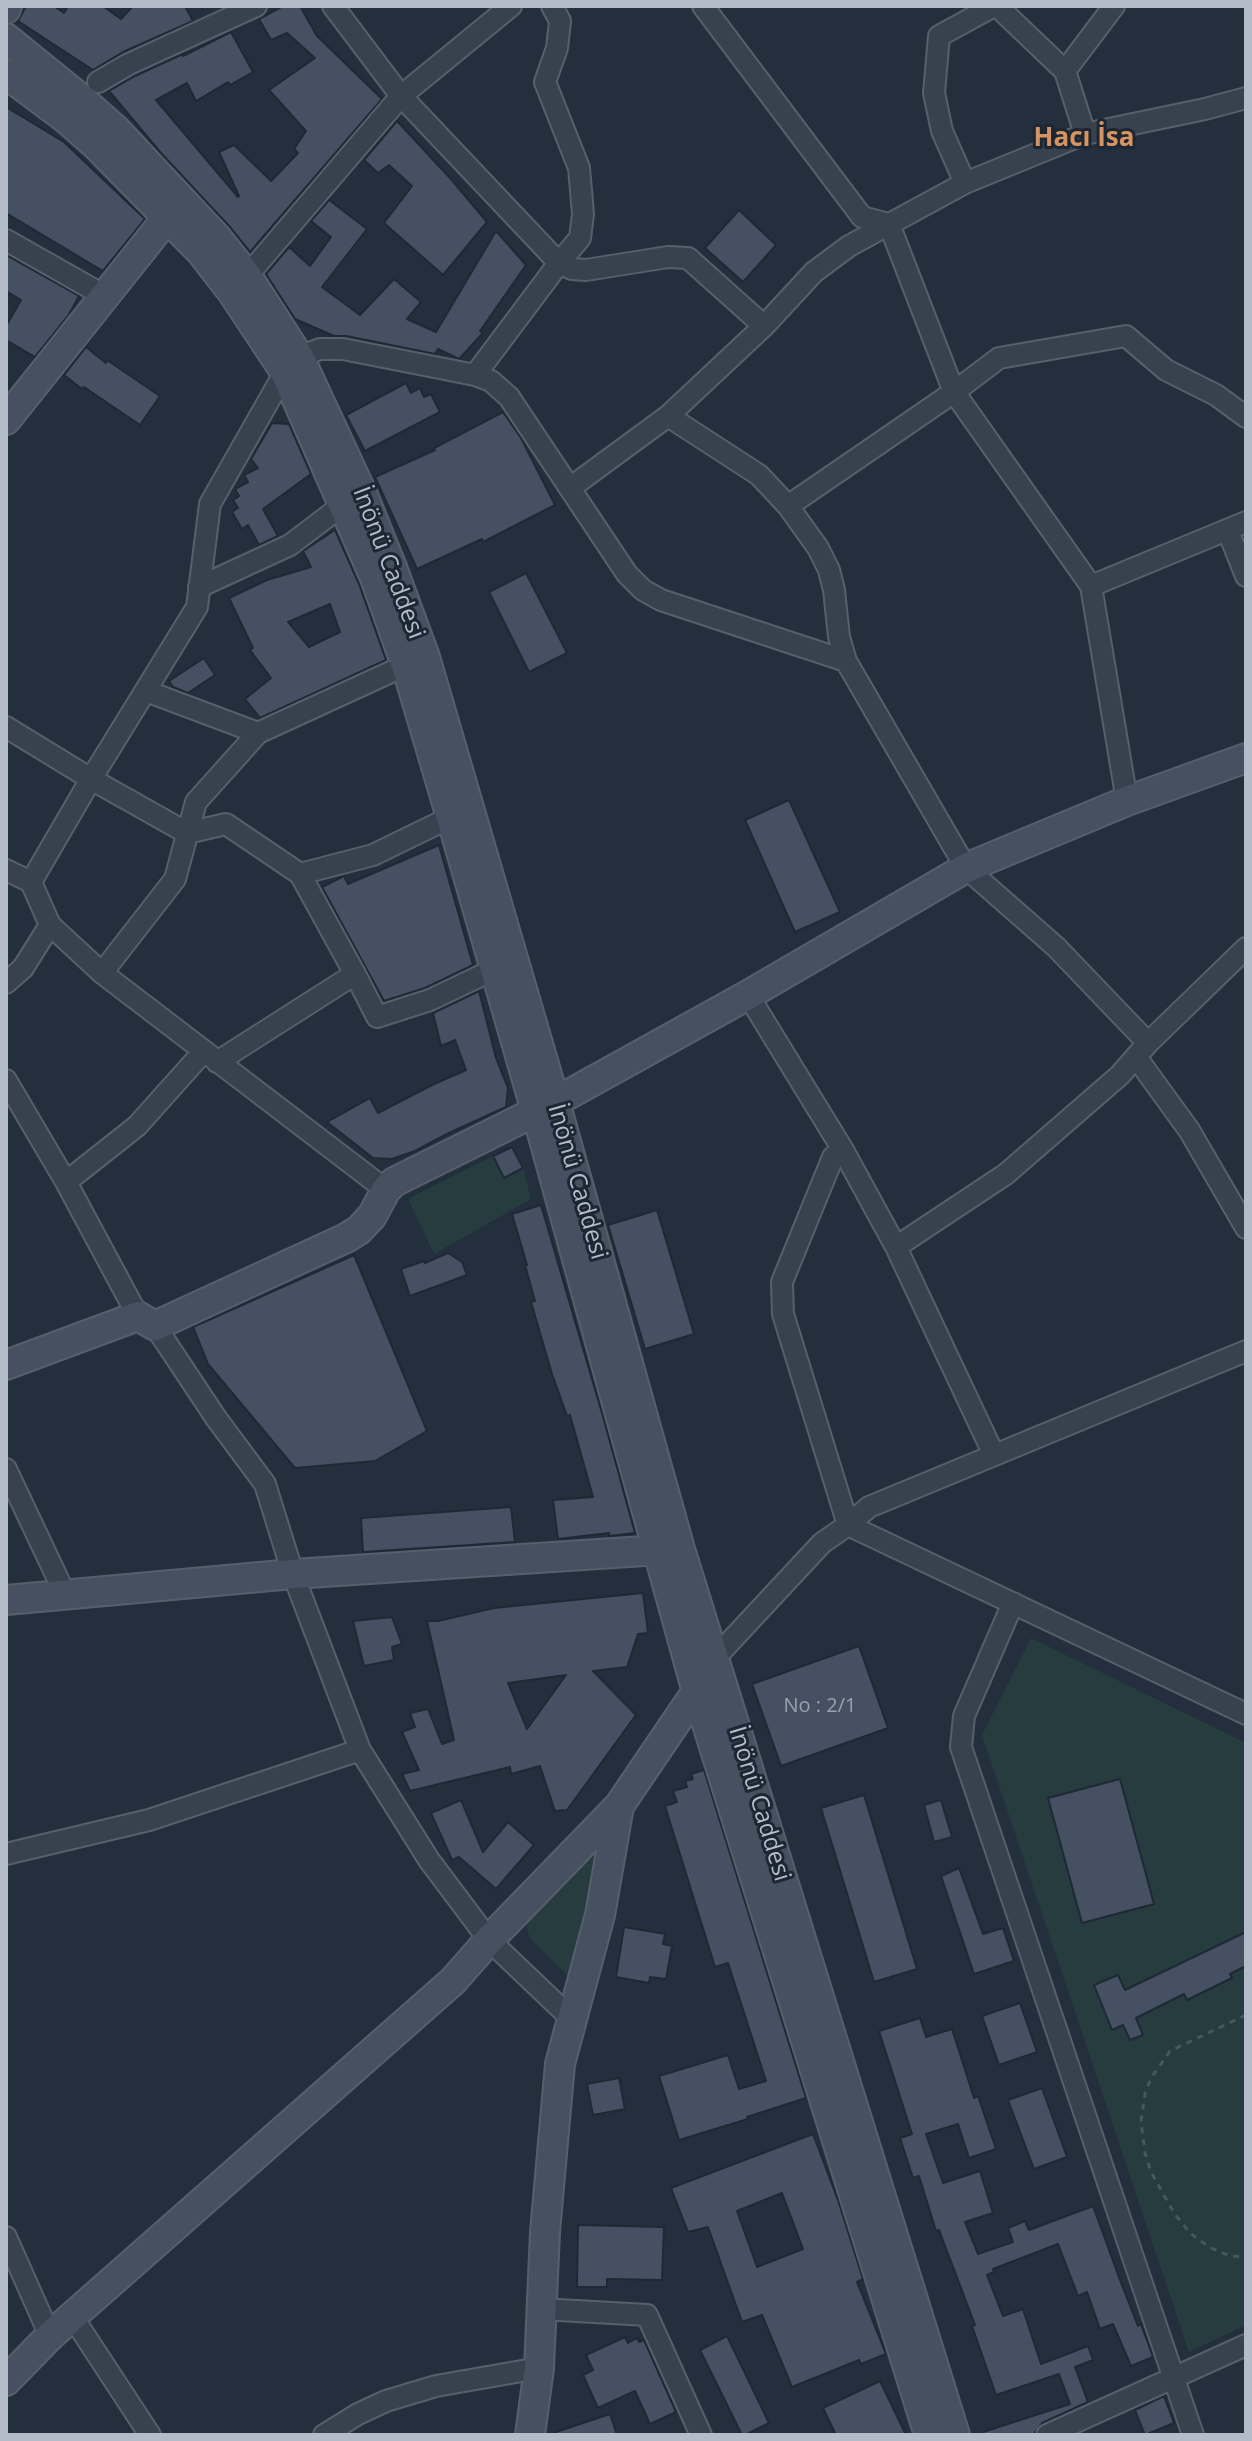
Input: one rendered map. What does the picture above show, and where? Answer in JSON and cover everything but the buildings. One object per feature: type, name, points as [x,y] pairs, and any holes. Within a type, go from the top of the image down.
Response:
[{"type":"main road","name":"İnönü Caddesi","points":[[6,38],[116,130],[217,238],[247,276],[362,493],[425,657],[545,1106],[669,1550],[697,1692],[929,2435]]},
{"type":"main road","name":"İnönü Caddesi","points":[[6,74],[96,145],[201,252],[292,364],[406,665],[495,969],[545,1106]]},
{"type":"main road","points":[[6,420],[167,218]]},
{"type":"main road","points":[[6,1365],[146,1321],[346,1238],[372,1216],[394,1182],[545,1106],[748,995],[966,868],[1127,801],[1246,758]]},
{"type":"main road","name":"İnönü Caddesi","points":[[669,1550],[714,1659],[955,2435]]},
{"type":"main road","points":[[6,1600],[293,1574],[669,1550]]},
{"type":"main road","points":[[6,2381],[72,2316],[453,1981],[619,1806],[697,1692],[714,1659]]},
{"type":"main road","points":[[530,2435],[539,2368],[545,2232],[560,2064],[600,1915],[619,1806]]},
{"type":"street","points":[[98,82],[129,64],[256,6]]},
{"type":"street","points":[[333,6],[401,96],[559,263],[572,269],[586,270],[668,257],[688,258],[764,326]]},
{"type":"street","points":[[247,276],[401,96],[511,6]]},
{"type":"street","points":[[475,375],[580,238],[583,214],[579,168],[545,82],[557,48],[560,21],[552,6]]},
{"type":"street","points":[[965,183],[942,131],[934,93],[939,36],[995,6],[1065,71],[1085,134]]},
{"type":"street","points":[[1065,71],[1114,6]]},
{"type":"street","points":[[708,8],[862,217],[889,224]]},
{"type":"street","points":[[570,488],[668,416],[764,326],[814,272],[849,246],[965,183],[1085,134],[1246,98]]},
{"type":"street","points":[[889,224],[954,392],[1091,586],[1127,801]]},
{"type":"street","points":[[6,240],[103,295]]},
{"type":"street","points":[[788,506],[999,358],[1126,336],[1166,370],[1216,395],[1246,417]]},
{"type":"street","points":[[31,882],[197,607],[210,504],[292,364],[320,349],[343,349],[475,375],[491,381],[509,397],[627,574],[643,590],[661,600],[846,661]]},
{"type":"street","points":[[668,416],[759,475],[788,506],[818,548],[829,570],[834,590],[839,637],[846,661],[966,868],[1056,947],[1142,1050],[1246,1228]]},
{"type":"street","points":[[199,587],[290,545],[344,504]]},
{"type":"street","points":[[1091,586],[1237,526],[1246,576]]},
{"type":"street","points":[[102,973],[175,879],[196,802],[258,733],[406,665]]},
{"type":"street","points":[[146,691],[258,733]]},
{"type":"street","points":[[6,727],[187,833],[226,824],[300,874],[377,1017],[430,1000],[495,969]]},
{"type":"street","points":[[300,874],[373,855],[451,817]]},
{"type":"street","points":[[6,870],[31,882],[50,925],[102,973],[386,1190]]},
{"type":"street","points":[[6,983],[23,968],[50,925]]},
{"type":"street","points":[[896,1247],[1006,1174],[1120,1075],[1246,948]]},
{"type":"street","points":[[66,1182],[137,1126],[210,1057],[355,974]]},
{"type":"street","points":[[748,995],[843,1150],[896,1247],[994,1455]]},
{"type":"street","points":[[6,1080],[146,1321],[265,1484],[293,1574],[360,1750],[429,1860],[489,1940],[574,2021]]},
{"type":"street","points":[[843,1150],[833,1157],[782,1282],[783,1314],[848,1525],[1246,1714]]},
{"type":"street","points":[[714,1659],[822,1543],[869,1507],[1246,1351]]},
{"type":"street","points":[[6,1469],[65,1594]]},
{"type":"street","points":[[1013,1603],[964,1716],[961,1747],[1193,2435]]},
{"type":"street","points":[[6,1854],[149,1820],[360,1750]]},
{"type":"street","points":[[6,2237],[50,2336]]},
{"type":"street","points":[[541,2309],[647,2315],[701,2435]]},
{"type":"street","points":[[72,2316],[150,2435]]},
{"type":"street","points":[[1047,2435],[1246,2345]]},
{"type":"street","points":[[324,2435],[386,2401],[436,2386],[539,2368]]},
{"type":"path","points":[[1246,2015],[1170,2051],[1151,2078],[1145,2093],[1141,2121],[1151,2172],[1174,2213],[1190,2233],[1209,2247],[1230,2256],[1246,2257]]},
{"type":"green space","points":[[493,1156],[504,1177],[523,1168],[531,1199],[434,1254],[408,1199]]},
{"type":"green space","points":[[1031,1638],[1246,1743],[1246,2325],[1189,2352],[982,1735]]},
{"type":"green space","points":[[593,1848],[598,1866],[577,1965],[569,1977],[530,1939],[525,1922]]},
{"type":"district","name":"Hacı İsa","points":[[1084,139]]}]
